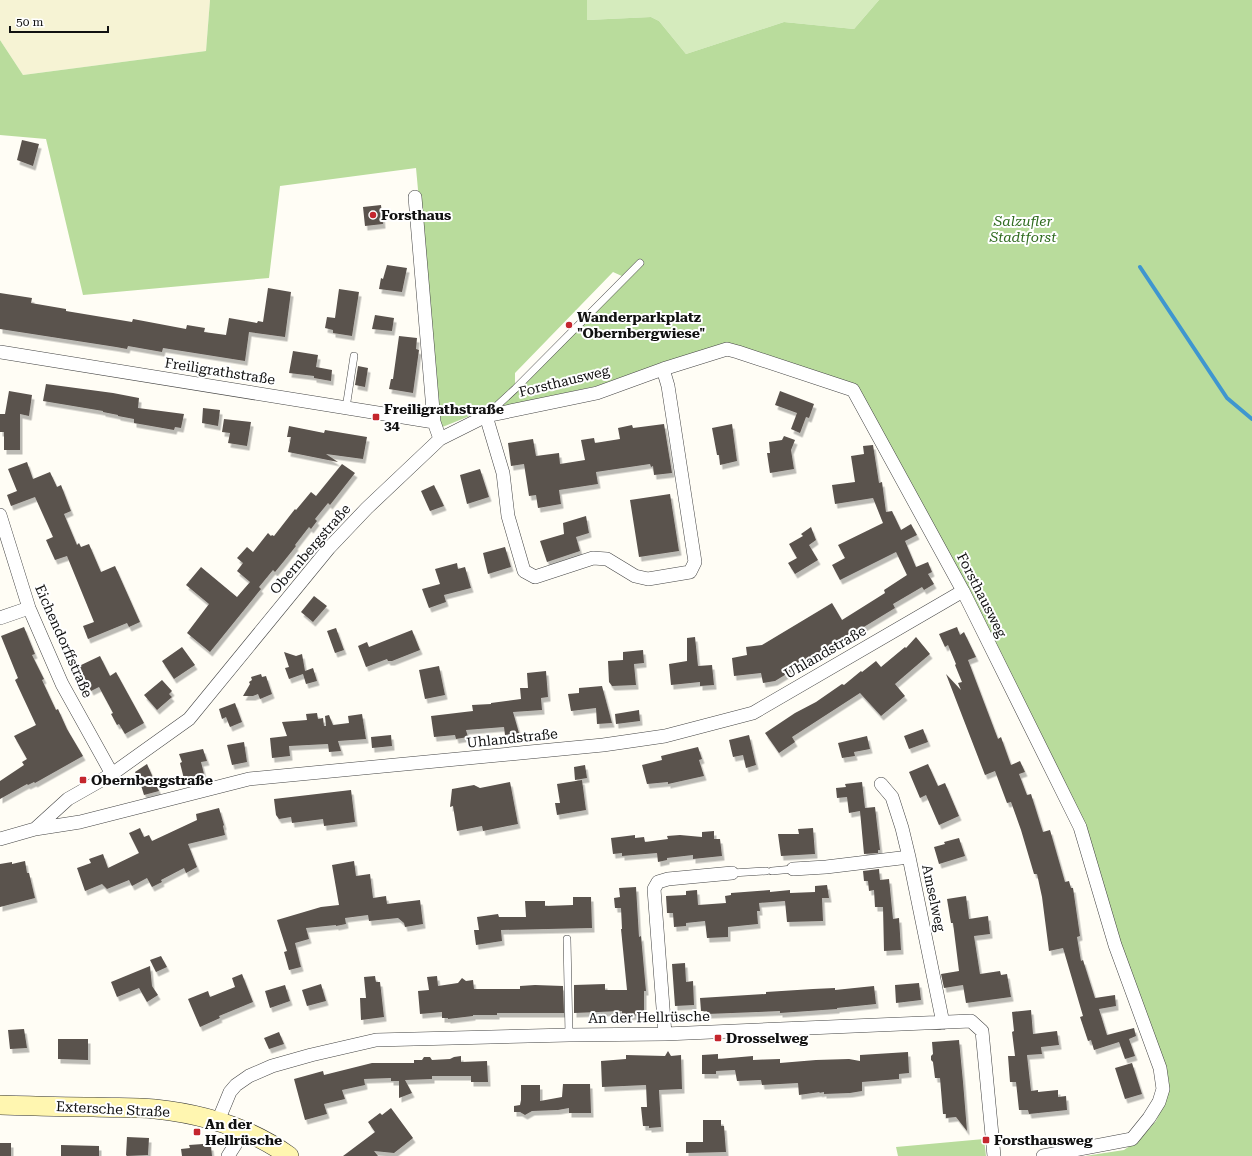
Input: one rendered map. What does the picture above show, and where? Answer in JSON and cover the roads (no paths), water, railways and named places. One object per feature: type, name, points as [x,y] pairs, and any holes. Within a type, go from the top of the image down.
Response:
[{"type":"main road","name":"Extersche Straße","points":[[0,1105],[155,1109],[218,1121],[242,1130],[275,1146],[289,1156]]},
{"type":"street","points":[[415,197],[434,422],[440,438]]},
{"type":"street","name":"Forsthausweg","points":[[440,438],[486,416],[597,393],[663,368],[728,350],[853,390],[963,591],[1080,827],[1115,945],[1160,1068],[1162,1089],[1159,1102],[1149,1118],[1132,1139],[1119,1140],[1043,1156]]},
{"type":"street","name":"Freiligrathstraße","points":[[0,352],[434,422]]},
{"type":"street","points":[[486,416],[503,472],[508,516],[524,571],[535,577],[592,558],[608,559],[636,576],[648,579],[690,572],[695,562],[668,386],[663,368]]},
{"type":"street","name":"Obernbergstraße","points":[[0,839],[35,829],[68,799],[112,774],[189,719],[329,548],[367,508],[440,438]]},
{"type":"street","name":"Eichendorffstraße","points":[[0,515],[29,608],[62,684],[112,774]]},
{"type":"street","name":"Uhlandstraße","points":[[35,829],[80,822],[250,780],[603,745],[665,736],[753,713],[963,591]]},
{"type":"street","points":[[0,618],[29,608]]},
{"type":"street","name":"Amselweg","points":[[880,784],[892,797],[909,857],[943,1023]]},
{"type":"street","points":[[793,869],[826,867],[909,857]]},
{"type":"street","points":[[665,1034],[654,889],[658,882],[668,879],[732,873]]},
{"type":"street","name":"An der Hellrüsche","points":[[218,1121],[230,1092],[236,1085],[249,1076],[272,1066],[311,1055],[376,1040],[665,1034],[971,1021],[982,1031],[994,1156]]},
{"type":"street","points":[[228,1156],[242,1130]]},
{"type":"lane","points":[[486,416],[515,390],[640,263]]},
{"type":"lane","points":[[346,408],[354,356]]},
{"type":"lane","points":[[732,873],[793,869]]},
{"type":"lane","points":[[567,939],[569,1035]]},
{"type":"waterway","points":[[1140,267],[1227,398],[1252,419]]},
{"type":"place","name":"Forsthaus","points":[[373,215]]},
{"type":"place","name":"Wanderparkplatz \"Obernbergwiese\"","points":[[569,325]]},
{"type":"place","name":"Freiligrathstraße 34","points":[[376,417]]},
{"type":"place","name":"Obernbergstraße","points":[[83,780]]},
{"type":"place","name":"Drosselweg","points":[[718,1038]]},
{"type":"place","name":"An der Hellrüsche","points":[[197,1132]]},
{"type":"place","name":"Forsthausweg","points":[[986,1140]]},
{"type":"park label","name":"Salzufler Stadtforst","points":[[1023,230]]}]
